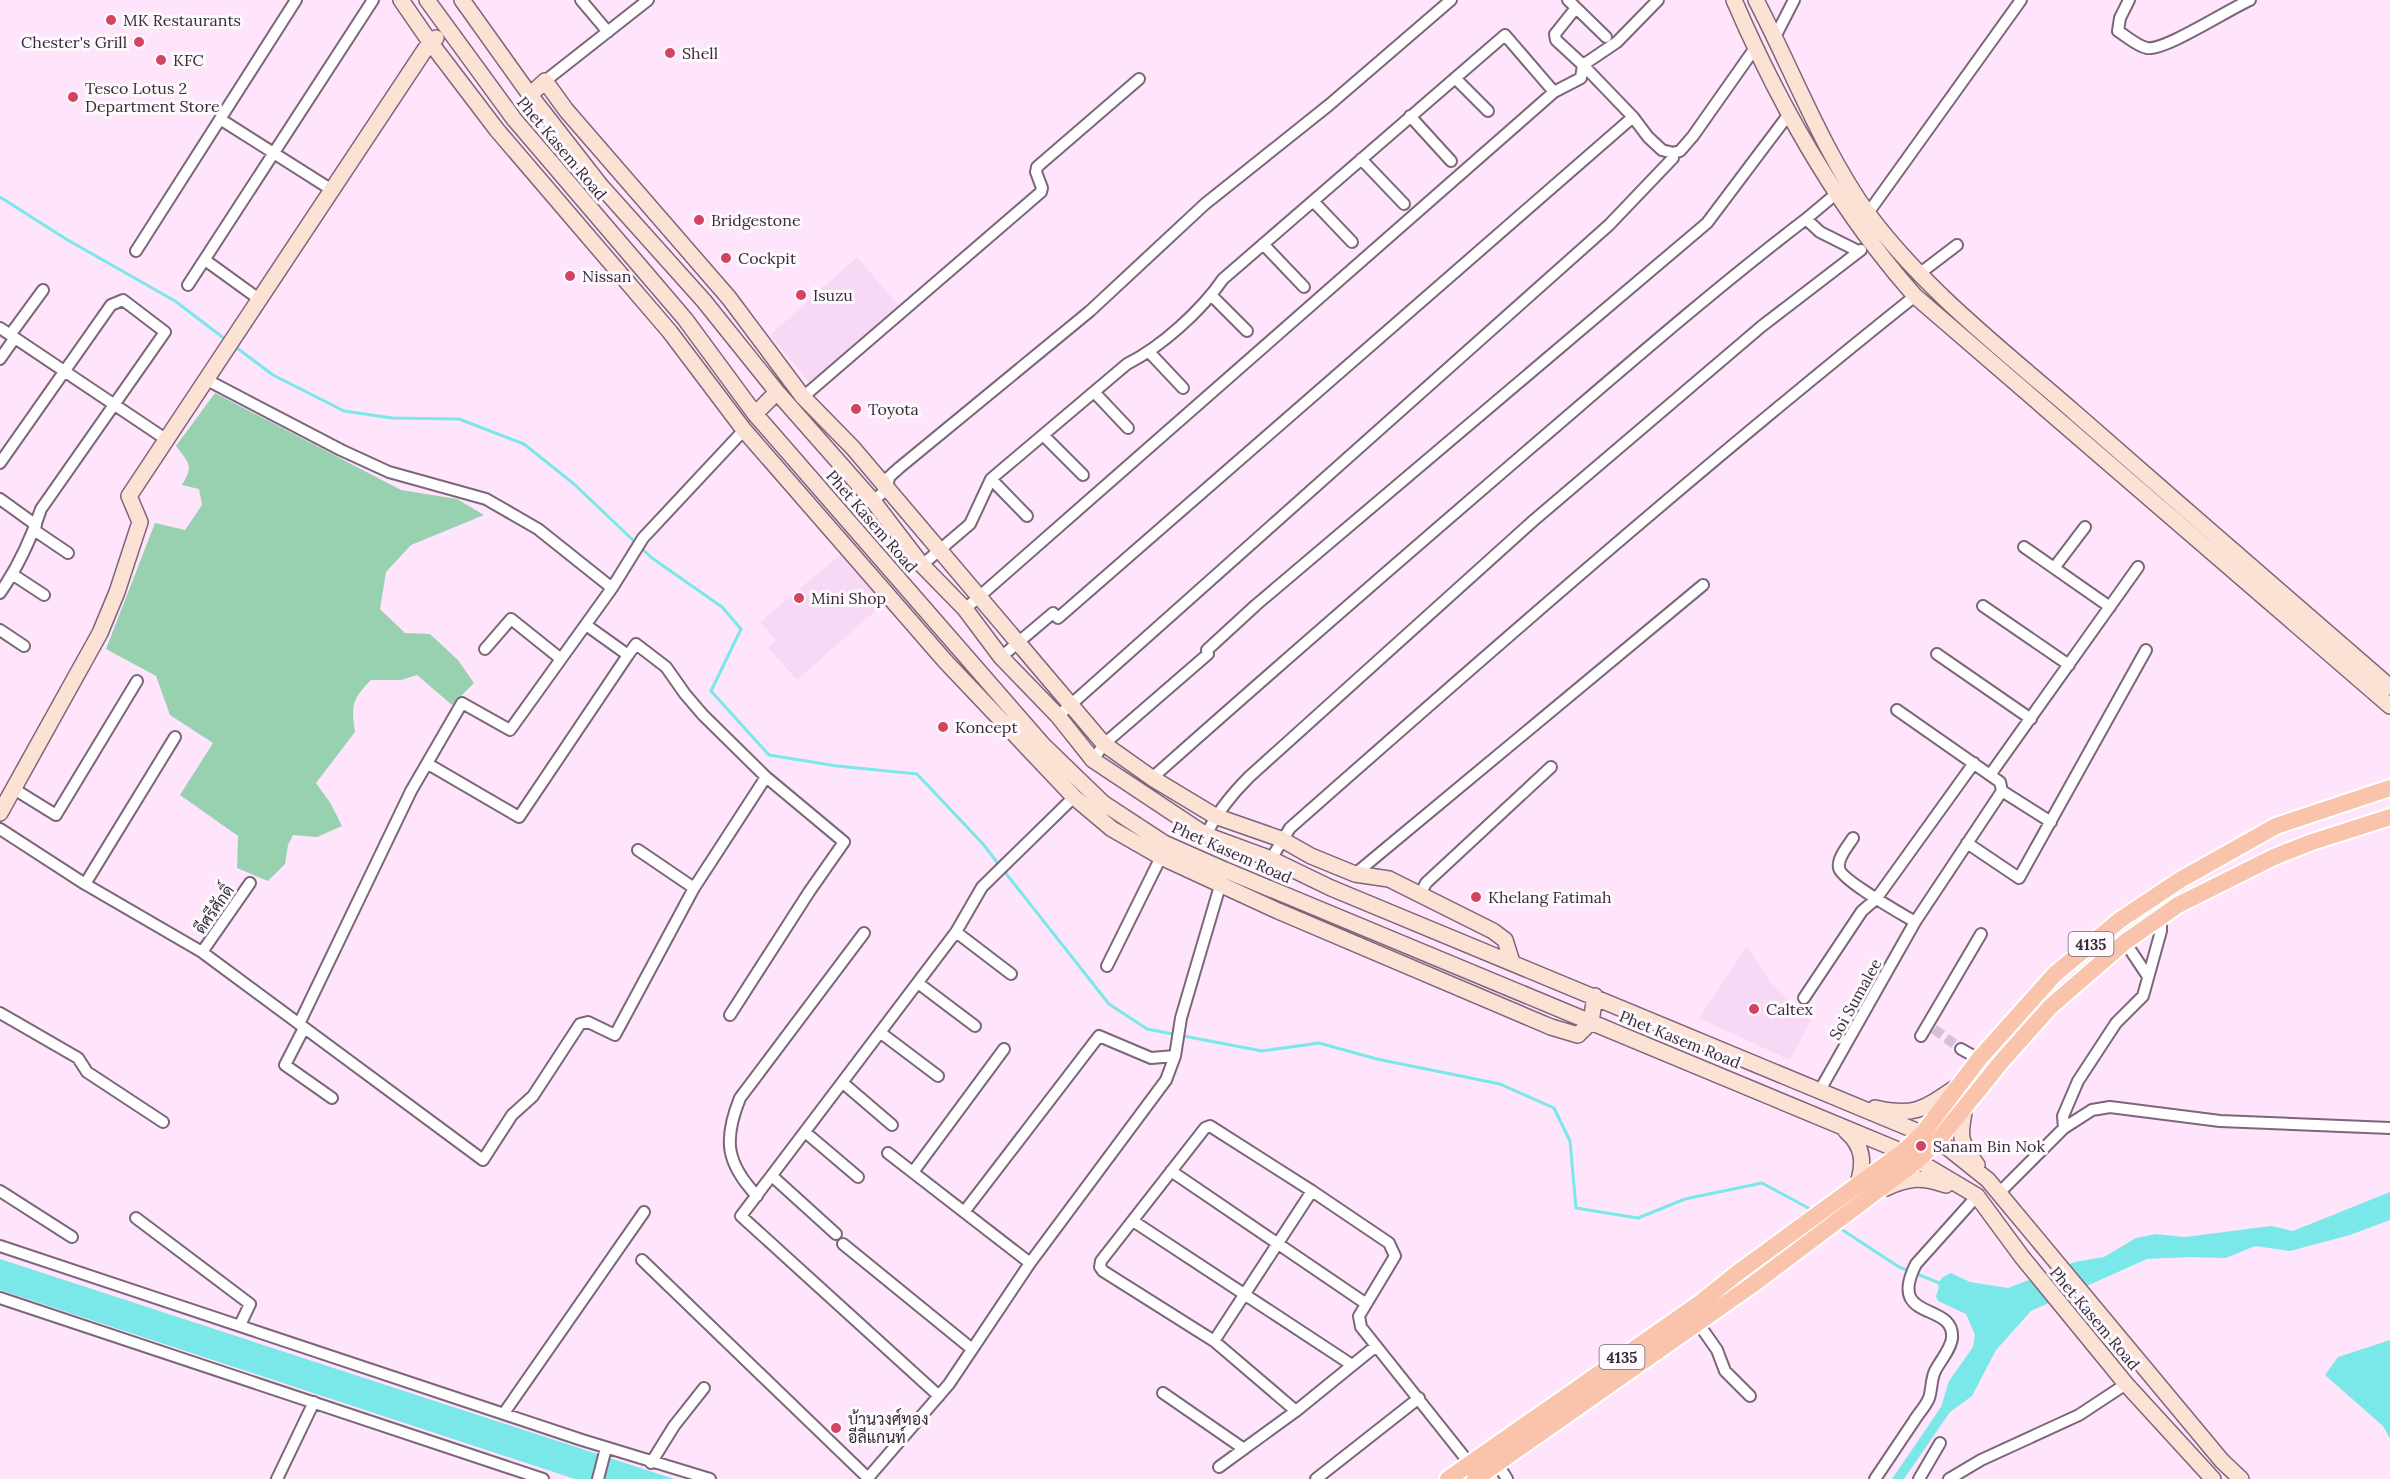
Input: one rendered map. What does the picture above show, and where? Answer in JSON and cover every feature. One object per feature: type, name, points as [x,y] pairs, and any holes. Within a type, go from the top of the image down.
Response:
[{"type":"main road","points":[[401,0],[497,130],[670,332],[744,430],[946,662],[1038,750],[1074,797],[1112,829],[1161,857],[1223,877]]},
{"type":"main road","name":"Phet Kasem Road","points":[[427,0],[514,119],[639,268],[685,319],[755,414],[1038,750],[1103,803],[1164,843],[1223,877],[1591,1022],[1903,1152],[1977,1196],[2068,1314],[2209,1478]]},
{"type":"main road","name":"Phet Kasem Road","points":[[462,0],[530,95],[600,186],[704,301],[777,392],[873,501],[922,565],[965,609],[1001,657],[1058,716],[1093,760],[1206,835],[1271,859],[1331,888],[1620,1006],[1930,1137],[1988,1180],[2222,1461],[2241,1479]]},
{"type":"main road","points":[[1734,0],[1755,48],[1789,114],[1837,193],[1865,248],[1915,296],[2390,706]]},
{"type":"main road","points":[[1756,0],[1825,140],[1868,213],[1903,258],[2015,360],[2390,687]]},
{"type":"main road","points":[[0,813],[100,633],[117,592],[140,522],[129,496],[430,42],[448,29]]},
{"type":"main road","points":[[530,95],[544,81],[573,118],[729,298],[803,397],[853,448],[1104,744],[1152,778],[1215,816],[1281,839],[1311,856],[1347,871],[1389,879],[1493,931],[1505,940],[1512,962]]},
{"type":"main road","points":[[755,414],[777,392]]},
{"type":"main road","name":"4135","points":[[1472,1471],[1794,1232],[1918,1160],[1957,1087],[1979,1059],[2055,974],[2120,920],[2170,887],[2276,826],[2390,788]]},
{"type":"main road","name":"4135","points":[[1448,1479],[1497,1463],[1804,1246],[1903,1152],[1930,1137],[1965,1107],[2050,1006],[2126,942],[2161,916],[2274,857],[2390,817]]},
{"type":"main road","points":[[1591,1022],[1595,996]]},
{"type":"main road","points":[[1846,1101],[1909,1113],[1926,1107],[1957,1087]]},
{"type":"main road","points":[[1965,1107],[1960,1130],[1961,1143],[1988,1180]]},
{"type":"main road","points":[[1840,1126],[1860,1146],[1863,1192],[1903,1180],[1926,1178],[1977,1196]]},
{"type":"street","points":[[136,251],[296,0]]},
{"type":"street","points":[[188,285],[373,0]]},
{"type":"street","points":[[581,0],[608,32]]},
{"type":"street","points":[[544,81],[646,0]]},
{"type":"street","points":[[873,501],[887,489],[889,477],[899,468],[1090,311],[1205,204],[1329,105],[1451,0]]},
{"type":"street","points":[[1568,0],[1606,37]]},
{"type":"street","points":[[965,609],[1554,92],[1581,78],[1583,65],[1617,42],[1658,0]]},
{"type":"street","points":[[1775,37],[1794,0]]},
{"type":"street","points":[[1868,213],[2021,0]]},
{"type":"street","points":[[2129,0],[2120,18],[2118,31],[2143,47],[2149,48],[2165,45],[2250,0]]},
{"type":"street","points":[[1575,9],[1555,34],[1556,40],[1633,117],[1648,137],[1662,150],[1673,153],[1680,151],[1693,136],[1755,48]]},
{"type":"street","points":[[922,565],[970,524],[991,479],[1127,364],[1150,353],[1212,296],[1223,279],[1505,35],[1554,92]]},
{"type":"street","points":[[1455,78],[1488,111]]},
{"type":"street","points":[[803,397],[1041,192],[1042,188],[1035,172],[1037,167],[1139,79]]},
{"type":"street","points":[[1093,760],[1104,744],[1208,654],[1207,650],[1256,606],[1707,223],[1789,114]]},
{"type":"street","points":[[1410,117],[1450,161]]},
{"type":"street","points":[[1001,657],[1053,613],[1058,618],[1633,117]]},
{"type":"street","points":[[220,119],[332,190]]},
{"type":"street","points":[[1058,716],[1609,225],[1673,158],[1673,153]]},
{"type":"street","points":[[1361,159],[1404,204]]},
{"type":"street","points":[[1152,778],[1292,652],[1560,423],[1747,264],[1837,193]]},
{"type":"street","points":[[1313,201],[1352,243]]},
{"type":"street","points":[[1806,219],[1820,232],[1865,248]]},
{"type":"street","points":[[1263,244],[1304,287]]},
{"type":"street","points":[[1919,274],[1957,245]]},
{"type":"street","points":[[1206,835],[1215,816],[1249,777],[1461,584],[1762,326],[1865,248]]},
{"type":"street","points":[[205,260],[260,299]]},
{"type":"street","points":[[0,359],[43,290]]},
{"type":"street","points":[[1212,296],[1247,331]]},
{"type":"street","points":[[1271,859],[1281,839],[1290,828],[1531,616],[1803,385],[1915,296]]},
{"type":"street","points":[[0,463],[111,305],[123,300],[165,332],[41,509],[35,528],[0,593]]},
{"type":"street","points":[[0,328],[166,440]]},
{"type":"street","points":[[1150,353],[1183,388]]},
{"type":"street","points":[[207,381],[389,472],[486,499],[538,529],[612,588]]},
{"type":"street","points":[[1094,392],[1128,428]]},
{"type":"street","points":[[332,1098],[285,1065],[411,791],[428,764],[431,754],[462,704],[510,730],[612,588],[643,538],[744,430]]},
{"type":"street","points":[[1043,435],[1083,475]]},
{"type":"street","points":[[991,479],[1027,516]]},
{"type":"street","points":[[0,499],[68,553]]},
{"type":"street","points":[[2054,568],[2085,527]]},
{"type":"street","points":[[2024,547],[2110,607]]},
{"type":"street","points":[[1990,775],[2138,567]]},
{"type":"street","points":[[0,572],[44,595]]},
{"type":"street","points":[[1331,888],[1347,871],[1703,585]]},
{"type":"street","points":[[1983,606],[2069,665]]},
{"type":"street","points":[[485,650],[511,619],[561,659]]},
{"type":"street","points":[[586,625],[628,655]]},
{"type":"street","points":[[0,630],[24,646]]},
{"type":"street","points":[[428,764],[519,817],[636,644],[666,667],[693,704],[766,777],[844,842],[808,892],[730,1015]]},
{"type":"street","points":[[1967,843],[2019,878],[2146,650]]},
{"type":"street","points":[[1937,654],[2031,719]]},
{"type":"street","points":[[14,789],[56,815],[137,681]]},
{"type":"street","points":[[1897,710],[2000,782],[2002,791],[2051,822]]},
{"type":"street","points":[[85,884],[175,737]]},
{"type":"street","points":[[1804,998],[1862,911],[1876,899],[1974,763]]},
{"type":"street","points":[[1420,895],[1426,883],[1551,767]]},
{"type":"street","points":[[0,829],[85,884],[202,952],[483,1160],[512,1115],[533,1096],[578,1027],[588,1022],[615,1035],[694,888],[766,777]]},
{"type":"street","name":"Soi Sumalee","points":[[1820,1090],[1915,922],[2002,791]]},
{"type":"street","points":[[939,1396],[741,1216],[956,932],[982,887],[1013,854],[1074,797]]},
{"type":"street","points":[[1853,838],[1838,866],[1841,874],[1876,899],[1915,922]]},
{"type":"street","points":[[638,850],[694,888]]},
{"type":"street","points":[[1107,966],[1161,857]]},
{"type":"street","points":[[642,1260],[867,1478],[939,1396],[1030,1263],[1166,1080],[1175,1056],[1181,1018],[1223,877]]},
{"type":"street","name":"ดีศรีศักดิ์","points":[[202,952],[250,883]]},
{"type":"street","points":[[2064,1128],[2063,1116],[2078,1081],[2116,1023],[2143,996],[2161,931],[2161,916]]},
{"type":"street","points":[[956,932],[1011,974]]},
{"type":"street","points":[[757,1196],[736,1171],[730,1150],[732,1119],[740,1098],[864,933]]},
{"type":"street","points":[[1921,1036],[1981,934]]},
{"type":"street","points":[[2126,942],[2147,975]]},
{"type":"street","points":[[918,983],[975,1026]]},
{"type":"street","points":[[0,1013],[78,1059],[87,1072],[163,1122]]},
{"type":"street","points":[[1934,1014],[1934,1029]]},
{"type":"street","points":[[881,1033],[938,1076]]},
{"type":"street","points":[[964,1212],[1098,1036],[1152,1058],[1175,1056]]},
{"type":"street","points":[[913,1172],[1004,1049]]},
{"type":"street","points":[[1961,1049],[1979,1059]]},
{"type":"street","points":[[843,1083],[892,1125]]},
{"type":"street","points":[[1998,1194],[2064,1128],[2092,1110],[2110,1107],[2220,1121],[2390,1128]]},
{"type":"street","points":[[1296,1411],[1214,1341],[1100,1267],[1101,1261],[1171,1171],[1205,1128],[1210,1126],[1312,1191],[1389,1244],[1394,1250],[1395,1256],[1359,1316],[1361,1327],[1419,1398],[1472,1471]]},
{"type":"street","points":[[805,1132],[858,1176]]},
{"type":"street","points":[[888,1153],[1030,1263]]},
{"type":"street","points":[[1171,1171],[1365,1304]]},
{"type":"street","points":[[772,1176],[836,1234]]},
{"type":"street","points":[[0,1191],[72,1237]]},
{"type":"street","points":[[1214,1341],[1312,1191]]},
{"type":"street","points":[[1875,1479],[1929,1399],[1934,1372],[1952,1338],[1950,1325],[1940,1316],[1922,1309],[1911,1300],[1907,1291],[1911,1274],[1916,1264],[1977,1196]]},
{"type":"street","points":[[504,1413],[644,1212]]},
{"type":"street","points":[[136,1218],[250,1304],[240,1324]]},
{"type":"street","points":[[1133,1221],[1352,1365]]},
{"type":"street","points":[[843,1244],[972,1349]]},
{"type":"street","points":[[0,1246],[240,1324],[606,1448],[710,1479]]},
{"type":"street","points":[[0,1298],[543,1479]]},
{"type":"street","points":[[1698,1323],[1717,1350],[1725,1371],[1750,1396]]},
{"type":"street","points":[[1219,1467],[1296,1411],[1376,1346]]},
{"type":"street","points":[[1949,1479],[1981,1460],[2079,1415],[2126,1383]]},
{"type":"street","points":[[651,1462],[674,1426],[704,1388]]},
{"type":"street","points":[[1163,1393],[1244,1449]]},
{"type":"street","points":[[1316,1479],[1419,1398]]},
{"type":"street","points":[[277,1479],[314,1402]]},
{"type":"street","points":[[1918,1479],[1940,1443]]},
{"type":"street","points":[[598,1479],[606,1448]]},
{"type":"street","points":[[1497,1463],[1507,1479]]},
{"type":"shaded area","points":[[857,257],[901,308],[811,385],[770,335]]},
{"type":"shaded area","points":[[215,393],[401,490],[457,499],[484,515],[411,545],[386,572],[380,609],[405,633],[430,634],[458,660],[474,683],[452,705],[417,675],[401,680],[371,680],[354,703],[355,732],[316,783],[331,804],[342,826],[317,837],[293,835],[288,845],[285,864],[268,881],[237,868],[238,836],[180,795],[213,743],[170,715],[156,676],[106,649],[155,523],[185,530],[202,505],[199,489],[182,485],[189,468],[184,456],[176,446]]},
{"type":"shaded area","points":[[841,554],[884,603],[797,680],[768,648],[776,640],[760,622]]},
{"type":"shaded area","points":[[1747,946],[1771,983],[1811,1021],[1790,1060],[1699,1018]]},
{"type":"shaded area","points":[[2390,1192],[2390,1220],[2350,1235],[2290,1251],[2255,1246],[2226,1258],[2147,1259],[2031,1311],[1996,1350],[1972,1396],[1950,1412],[1904,1479],[1892,1479],[1941,1407],[1949,1381],[1973,1347],[1975,1335],[1966,1314],[1938,1301],[1936,1296],[1938,1283],[1943,1277],[1951,1273],[1970,1282],[2008,1288],[2075,1262],[2104,1257],[2136,1238],[2156,1234],[2185,1237],[2271,1226],[2293,1231]]},
{"type":"shaded area","points":[[0,1259],[674,1479],[575,1479],[0,1290]]},
{"type":"shaded area","points":[[2390,1340],[2390,1439],[2383,1426],[2325,1375],[2338,1357]]},
{"type":"waterway","points":[[0,197],[66,239],[175,301],[225,339]]},
{"type":"waterway","points":[[233,345],[273,375],[344,411],[392,418],[459,419],[524,444],[574,484],[636,543]]},
{"type":"waterway","points":[[641,548],[722,607],[741,629],[711,691],[769,755],[837,766],[917,774],[983,844],[1000,866]]},
{"type":"waterway","points":[[1004,871],[1109,1004],[1147,1029],[1262,1051],[1319,1043],[1377,1059],[1500,1084],[1554,1108],[1570,1141],[1576,1208],[1638,1218],[1685,1199],[1762,1183],[1812,1210]]},
{"type":"waterway","points":[[1838,1227],[1899,1267],[1942,1284]]},
{"type":"tunnel","points":[[1934,1029],[1961,1049]]},
{"type":"place","name":"MK Restaurants","points":[[111,20]]},
{"type":"place","name":"Chester's Grill","points":[[139,42]]},
{"type":"place","name":"Shell","points":[[670,53]]},
{"type":"place","name":"KFC","points":[[161,60]]},
{"type":"place","name":"Tesco Lotus 2 Department Store","points":[[73,97]]},
{"type":"place","name":"Bridgestone","points":[[699,220]]},
{"type":"place","name":"Cockpit","points":[[726,258]]},
{"type":"place","name":"Nissan","points":[[570,276]]},
{"type":"place","name":"Isuzu","points":[[801,295]]},
{"type":"place","name":"Toyota","points":[[856,409]]},
{"type":"place","name":"Mini Shop","points":[[799,598]]},
{"type":"place","name":"Koncept","points":[[943,727]]},
{"type":"place","name":"Khelang Fatimah","points":[[1476,897]]},
{"type":"place","name":"Caltex","points":[[1754,1009]]},
{"type":"place","name":"Sanam Bin Nok","points":[[1921,1146]]},
{"type":"place","name":"บ้านวงศ์ทอง อีลีแกนท์","points":[[836,1428]]}]
